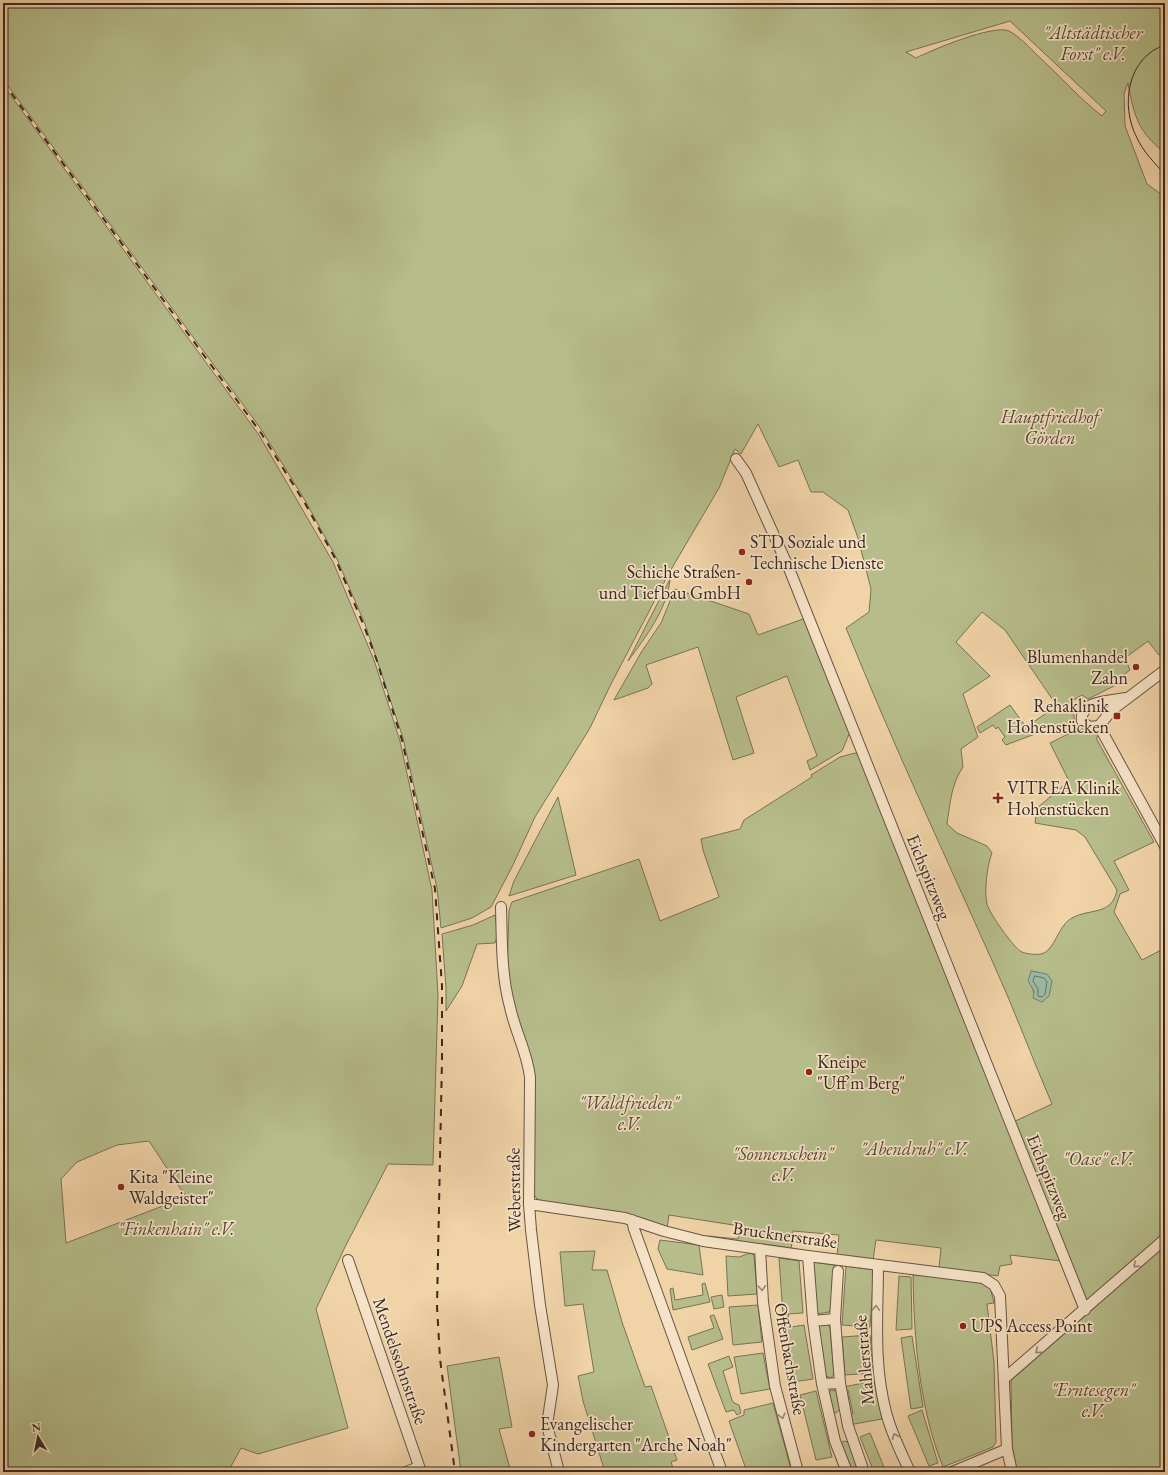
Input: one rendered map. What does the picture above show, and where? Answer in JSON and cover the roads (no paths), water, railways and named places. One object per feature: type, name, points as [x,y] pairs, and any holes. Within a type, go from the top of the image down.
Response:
[{"type":"street","name":"Eichspitzweg","points":[[736,459],[746,472],[790,571],[1085,1310]]},
{"type":"street","points":[[1128,698],[1091,705],[1083,709],[1081,714],[1082,721],[1089,727],[1099,726],[1112,710],[1128,698],[1165,670]]},
{"type":"street","points":[[1099,726],[1165,846]]},
{"type":"street","name":"Weberstraße","points":[[501,907],[504,976],[510,1008],[528,1062],[530,1077],[529,1204],[540,1305],[553,1385],[547,1425],[559,1472]]},
{"type":"street","name":"Brucknerstraße","points":[[529,1204],[632,1220],[664,1231],[697,1239],[808,1256],[983,1278],[994,1285],[1000,1296],[1005,1378],[1007,1450],[1012,1472]]},
{"type":"street","points":[[632,1220],[722,1472]]},
{"type":"street","points":[[1005,1378],[1165,1239]]},
{"type":"street","name":"Offenbachstraße","points":[[760,1249],[764,1308],[775,1386],[798,1472]]},
{"type":"street","points":[[808,1256],[813,1321],[822,1384],[835,1438],[846,1472]]},
{"type":"street","name":"Mendelssohnstraße","points":[[348,1260],[420,1470]]},
{"type":"street","name":"Mahlerstraße","points":[[878,1265],[876,1329],[881,1387],[887,1418],[910,1472]]},
{"type":"street","points":[[838,1271],[835,1319],[840,1383],[850,1434],[864,1472]]},
{"type":"street","points":[[813,1321],[835,1319]]},
{"type":"street","points":[[822,1384],[840,1383]]},
{"type":"street","points":[[835,1438],[850,1434]]},
{"type":"street","points":[[952,1472],[1007,1450]]},
{"type":"street","points":[[406,1472],[420,1470]]},
{"type":"water","points":[[1031,971],[1047,974],[1052,981],[1049,996],[1042,1002],[1033,998],[1034,991],[1028,981]]},
{"type":"tram line","points":[[1165,45],[1152,51],[1142,60],[1135,71],[1130,84],[1128,98],[1129,112],[1137,138],[1153,162],[1165,174]]},
{"type":"railway","points":[[3,82],[261,433],[306,505],[336,560],[376,658],[402,740],[435,889],[442,986],[437,1306],[440,1359],[455,1472]]},
{"type":"place","name":"STD Soziale und Technische Dienste","points":[[742,552]]},
{"type":"place","name":"Schiche Straßen- und Tiefbau GmbH","points":[[749,582]]},
{"type":"place","name":"Blumenhandel Zahn","points":[[1136,667]]},
{"type":"place","name":"Rehaklinik Hohenstücken","points":[[1117,716]]},
{"type":"place","name":"VITREA Klinik Hohenstücken","points":[[998,798]]},
{"type":"place","name":"Kneipe \"Uff´m Berg\"","points":[[809,1072]]},
{"type":"place","name":"Kita \"Kleine Waldgeister\"","points":[[121,1187]]},
{"type":"place","name":"UPS Access Point","points":[[963,1326]]},
{"type":"place","name":"Evangelischer Kindergarten \"Arche Noah\"","points":[[532,1434]]},
{"type":"park label","name":"\"Altstädtischer Forst\" e.V.","points":[[1093,43]]},
{"type":"park label","name":"Hauptfriedhof Görden","points":[[1050,427]]},
{"type":"park label","name":"\"Waldfrieden\" e.V.","points":[[629,1113]]},
{"type":"park label","name":"\"Abendruh\" e.V.","points":[[914,1149]]},
{"type":"park label","name":"\"Oase\" e.V.","points":[[1098,1159]]},
{"type":"park label","name":"\"Sonnenschein\" e.V.","points":[[783,1164]]},
{"type":"park label","name":"\"Finkenhain\" e.V.","points":[[176,1229]]},
{"type":"park label","name":"\"Erntesegen\" e.V.","points":[[1093,1400]]}]
